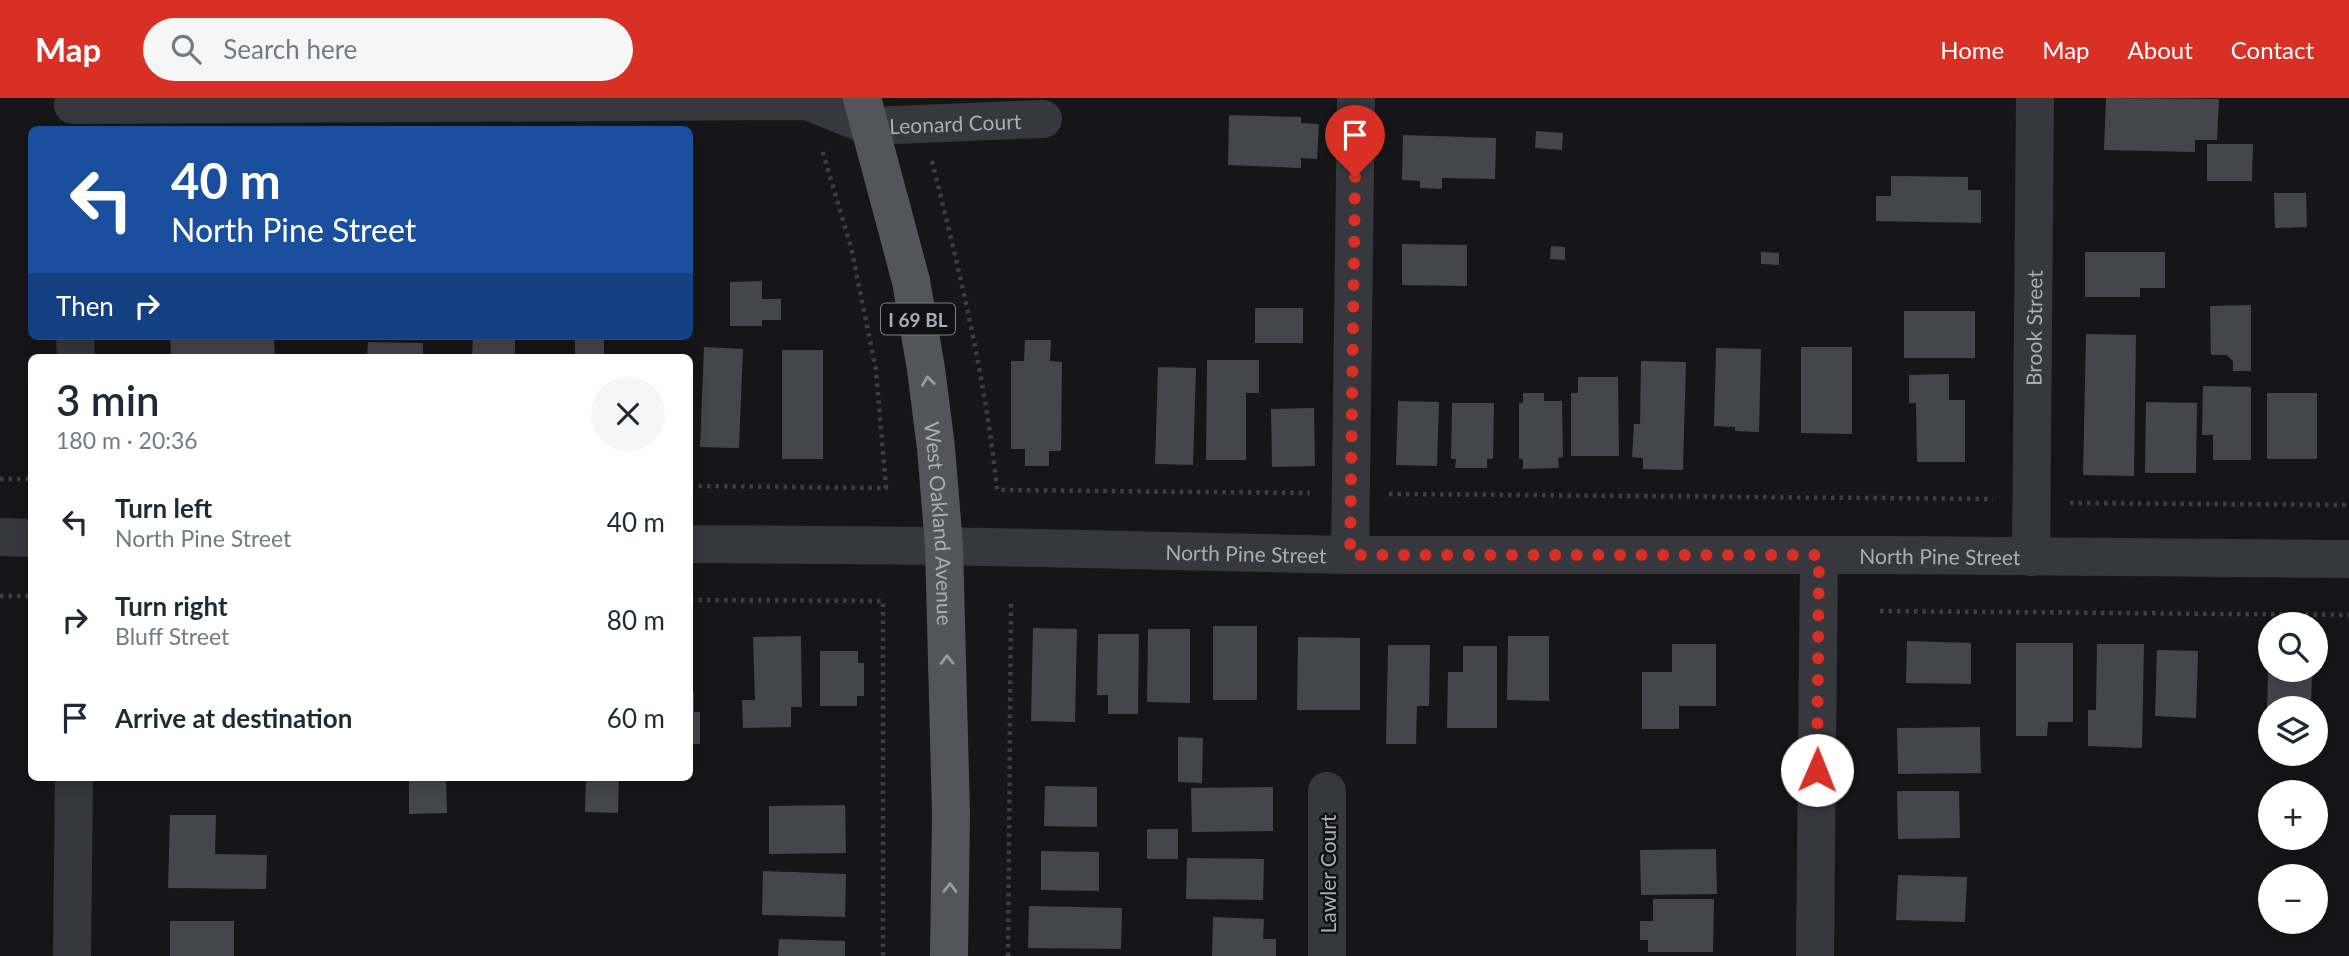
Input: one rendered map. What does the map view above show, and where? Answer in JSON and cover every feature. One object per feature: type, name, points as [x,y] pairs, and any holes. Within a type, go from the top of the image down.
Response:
[{"type":"main road","name":"West Oakland Avenue","points":[[866,112],[884,189],[911,281],[935,435],[944,546],[951,814],[949,956]]},
{"type":"street","points":[[1350,555],[1356,98]]},
{"type":"street","name":"Brook Street","points":[[2031,557],[2035,98]]},
{"type":"street","name":"Leonard Court","points":[[74,111],[807,101],[922,124],[1043,119]]},
{"type":"street","points":[[0,537],[28,538]]},
{"type":"street","name":"North Pine Street","points":[[693,544],[944,546],[1350,555],[2349,559]]},
{"type":"street","points":[[1815,956],[1819,555]]},
{"type":"street","points":[[72,956],[74,781]]},
{"type":"street","name":"Lawler Court","points":[[1327,792],[1327,956]]},
{"type":"path","points":[[693,486],[886,488],[876,370],[850,247],[807,101]]},
{"type":"path","points":[[922,124],[961,278],[993,448],[997,490],[1995,499]]},
{"type":"path","points":[[0,479],[28,479]]},
{"type":"path","points":[[2066,503],[2349,505]]},
{"type":"path","points":[[0,596],[28,596]]},
{"type":"path","points":[[693,600],[883,601],[883,956]]},
{"type":"path","points":[[1008,956],[1011,604]]},
{"type":"path","points":[[1880,611],[2349,615]]},
{"type":"building","points":[[2106,98],[2219,99],[2217,140],[2195,140],[2195,152],[2104,150]]},
{"type":"building","points":[[1229,115],[1301,117],[1301,123],[1319,124],[1317,159],[1301,158],[1301,168],[1228,165]]},
{"type":"building","points":[[1536,131],[1563,133],[1562,150],[1535,148]]},
{"type":"building","points":[[1403,135],[1496,138],[1495,179],[1442,178],[1442,189],[1420,188],[1420,181],[1402,180]]},
{"type":"building","points":[[2207,144],[2253,144],[2252,181],[2207,181]]},
{"type":"building","points":[[1891,176],[1968,177],[1968,190],[1981,190],[1981,223],[1876,221],[1876,196],[1891,196]]},
{"type":"building","points":[[2274,193],[2306,193],[2307,227],[2275,228]]},
{"type":"building","points":[[1402,244],[1467,245],[1467,286],[1402,285]]},
{"type":"building","points":[[1551,246],[1565,247],[1565,260],[1550,259]]},
{"type":"building","points":[[1761,252],[1779,253],[1779,265],[1761,264]]},
{"type":"building","points":[[2085,252],[2165,252],[2165,288],[2140,288],[2140,297],[2085,297]]},
{"type":"building","points":[[762,281],[762,299],[781,299],[781,320],[762,320],[762,326],[730,326],[730,282]]},
{"type":"building","points":[[2251,305],[2251,371],[2233,371],[2233,361],[2227,355],[2211,355],[2210,306]]},
{"type":"building","points":[[1255,308],[1303,308],[1303,343],[1255,343]]},
{"type":"building","points":[[1904,311],[1975,311],[1975,358],[1904,358]]},
{"type":"building","points":[[2086,334],[2136,335],[2134,476],[2083,475]]},
{"type":"building","points":[[170,340],[274,340],[275,354],[171,354]]},
{"type":"building","points":[[473,340],[515,340],[515,354],[472,354]]},
{"type":"building","points":[[575,340],[604,340],[604,354],[575,354]]},
{"type":"building","points":[[1025,340],[1051,340],[1050,361],[1062,362],[1061,451],[1049,451],[1049,466],[1025,466],[1025,449],[1011,449],[1011,361],[1024,361]]},
{"type":"building","points":[[368,342],[423,343],[423,354],[367,354]]},
{"type":"building","points":[[704,347],[743,349],[739,448],[700,447]]},
{"type":"building","points":[[1801,347],[1852,347],[1852,434],[1801,433]]},
{"type":"building","points":[[1716,348],[1761,349],[1759,432],[1735,431],[1735,427],[1714,426]]},
{"type":"building","points":[[782,350],[823,350],[823,459],[782,459]]},
{"type":"building","points":[[1207,360],[1259,360],[1259,393],[1246,393],[1246,460],[1206,460]]},
{"type":"building","points":[[1641,361],[1686,362],[1683,470],[1643,469],[1643,458],[1632,457],[1634,424],[1640,424]]},
{"type":"building","points":[[1158,367],[1196,368],[1193,465],[1155,464]]},
{"type":"building","points":[[1949,374],[1949,400],[1965,400],[1965,462],[1917,462],[1916,403],[1909,403],[1909,375]]},
{"type":"building","points":[[1578,377],[1618,377],[1619,456],[1571,456],[1571,393],[1578,393]]},
{"type":"building","points":[[2203,386],[2251,387],[2251,460],[2213,460],[2213,435],[2202,435]]},
{"type":"building","points":[[1523,393],[1544,393],[1544,401],[1562,401],[1563,457],[1558,458],[1559,468],[1523,469],[1523,459],[1519,459],[1519,403],[1523,403]]},
{"type":"building","points":[[2267,393],[2317,393],[2317,459],[2267,459]]},
{"type":"building","points":[[1398,401],[1439,402],[1437,466],[1396,465]]},
{"type":"building","points":[[2146,402],[2197,403],[2196,473],[2145,473]]},
{"type":"building","points":[[1452,403],[1494,403],[1493,459],[1487,459],[1487,468],[1455,468],[1456,459],[1451,459]]},
{"type":"building","points":[[1314,408],[1315,466],[1272,467],[1271,409]]},
{"type":"building","points":[[1213,626],[1257,626],[1257,700],[1213,700]]},
{"type":"building","points":[[1033,628],[1077,629],[1075,722],[1031,721]]},
{"type":"building","points":[[1148,629],[1190,629],[1190,703],[1147,702]]},
{"type":"building","points":[[1098,634],[1139,634],[1138,714],[1108,714],[1108,695],[1097,695]]},
{"type":"building","points":[[801,636],[802,707],[791,707],[791,727],[743,728],[742,700],[755,700],[753,637]]},
{"type":"building","points":[[1508,636],[1549,636],[1549,701],[1507,700]]},
{"type":"building","points":[[1298,637],[1360,638],[1360,710],[1297,710]]},
{"type":"building","points":[[1907,641],[1971,643],[1971,684],[1906,683]]},
{"type":"building","points":[[2016,643],[2073,643],[2073,722],[2048,722],[2047,736],[2016,736]]},
{"type":"building","points":[[1672,644],[1716,644],[1716,706],[1679,706],[1679,729],[1642,729],[1642,672],[1672,672]]},
{"type":"building","points":[[2097,644],[2144,644],[2142,748],[2088,746],[2088,710],[2096,710]]},
{"type":"building","points":[[1388,645],[1430,645],[1429,706],[1417,706],[1416,744],[1386,744]]},
{"type":"building","points":[[1463,646],[1497,646],[1497,728],[1447,728],[1448,672],[1463,672]]},
{"type":"building","points":[[2157,650],[2198,651],[2196,718],[2155,716]]},
{"type":"building","points":[[820,651],[858,651],[858,663],[864,663],[864,696],[857,696],[857,706],[820,706]]},
{"type":"building","points":[[2268,682],[2312,682],[2311,696],[2267,696]]},
{"type":"building","points":[[693,692],[694,712],[700,712],[700,744],[693,744]]},
{"type":"building","points":[[1980,727],[1981,773],[1898,774],[1897,728]]},
{"type":"building","points":[[1178,737],[1203,738],[1202,783],[1178,782]]},
{"type":"building","points":[[409,781],[446,781],[447,813],[409,814]]},
{"type":"building","points":[[586,781],[619,781],[618,813],[585,812]]},
{"type":"building","points":[[1045,786],[1097,787],[1097,827],[1044,826]]},
{"type":"building","points":[[1273,787],[1273,831],[1192,832],[1191,788]]},
{"type":"building","points":[[1897,791],[1959,791],[1960,838],[1898,839]]},
{"type":"building","points":[[845,805],[846,853],[769,854],[769,806]]},
{"type":"building","points":[[170,815],[216,815],[215,854],[267,855],[266,889],[168,888]]},
{"type":"building","points":[[1147,829],[1178,829],[1178,859],[1147,859]]},
{"type":"building","points":[[1716,849],[1717,894],[1641,895],[1640,850]]},
{"type":"building","points":[[1041,851],[1099,852],[1099,891],[1041,890]]},
{"type":"building","points":[[1187,858],[1264,859],[1263,900],[1186,899]]},
{"type":"building","points":[[763,871],[846,874],[845,917],[762,915]]},
{"type":"building","points":[[1898,875],[1967,877],[1965,922],[1896,920]]},
{"type":"building","points":[[1653,899],[1714,899],[1713,952],[1648,952],[1648,940],[1640,940],[1640,921],[1653,921]]},
{"type":"building","points":[[1029,906],[1122,908],[1121,949],[1028,948]]},
{"type":"building","points":[[1213,917],[1264,919],[1263,939],[1276,939],[1276,956],[1212,956]]},
{"type":"building","points":[[170,921],[234,921],[234,956],[170,956]]},
{"type":"building","points":[[779,939],[845,941],[845,956],[778,956]]},
{"type":"route","points":[[1355,177],[1350,555],[1819,555],[1817,770]]}]
